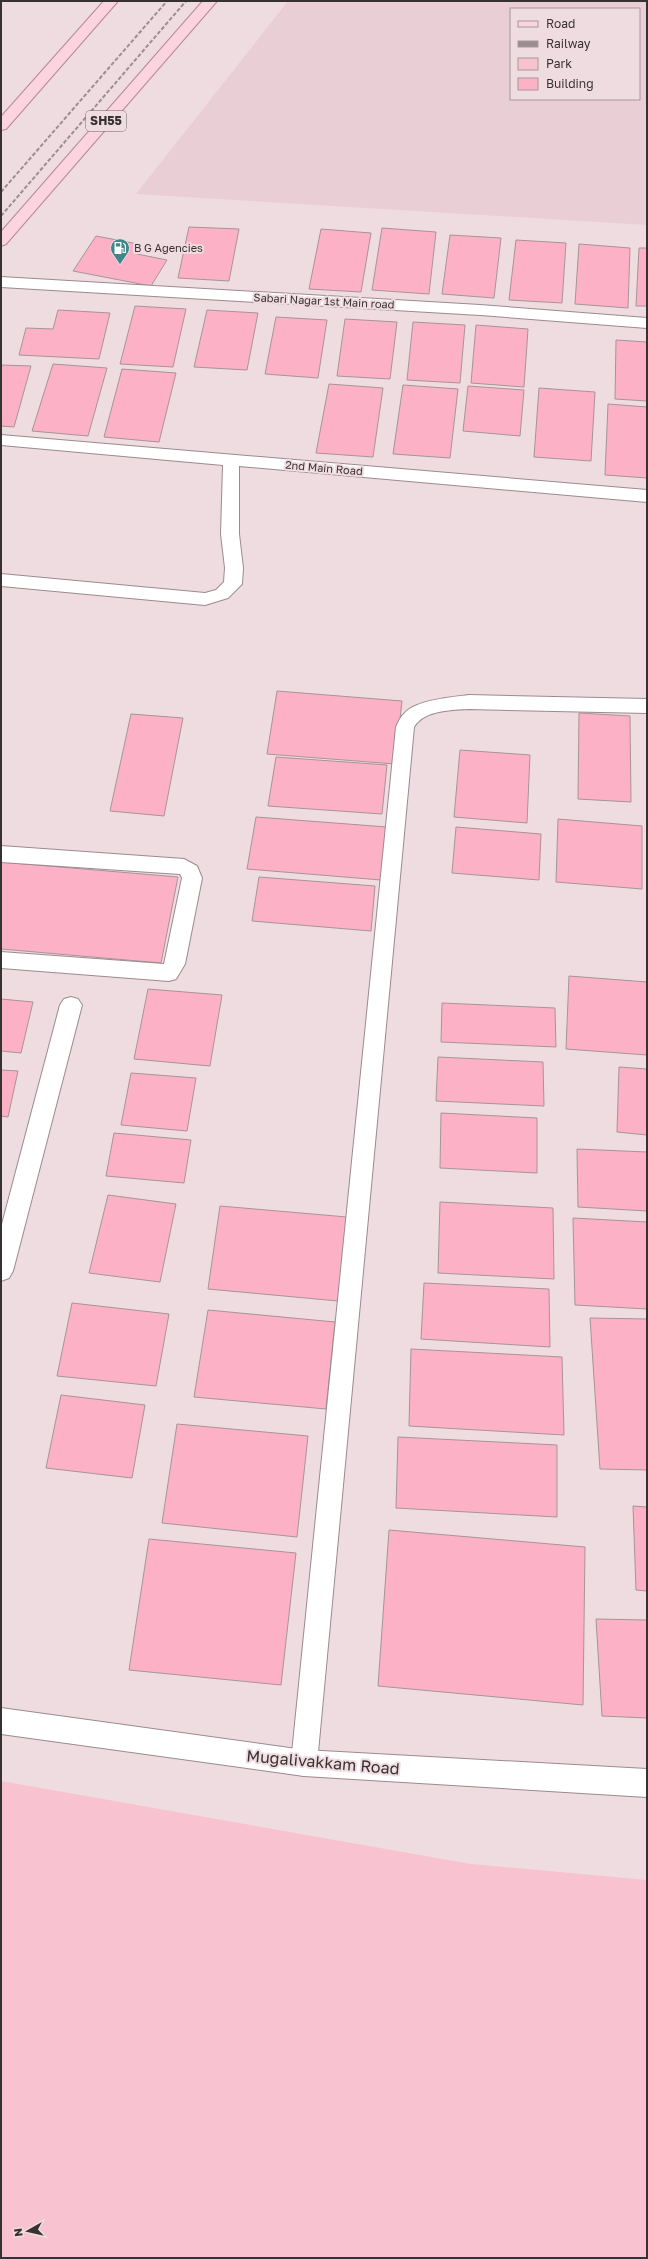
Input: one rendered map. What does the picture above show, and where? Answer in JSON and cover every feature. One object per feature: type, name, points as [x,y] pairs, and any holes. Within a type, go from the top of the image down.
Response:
[{"type":"main road","points":[[1,126],[111,1]]},
{"type":"main road","name":"SH55","points":[[1,241],[210,1]]},
{"type":"street","name":"Sabari Nagar 1st Main road","points":[[1,282],[472,309],[647,322]]},
{"type":"street","name":"2nd Main Road","points":[[1,440],[647,496]]},
{"type":"street","points":[[1,580],[171,597],[205,599],[222,594],[233,584],[230,534],[231,460]]},
{"type":"street","points":[[304,1763],[406,727],[411,717],[421,712],[439,705],[469,702],[647,706]]},
{"type":"street","points":[[1,854],[184,867],[190,871],[192,878],[175,964],[169,972],[1,960]]},
{"type":"street","points":[[1,1271],[71,1005]]},
{"type":"street","name":"Mugalivakkam Road","points":[[1,1721],[304,1763],[647,1783]]},
{"type":"shaded area","points":[[288,1],[647,1],[647,225],[136,194]]},
{"type":"green space","points":[[1,1781],[471,1864],[647,1880],[647,2258],[1,2258]]},
{"type":"building","points":[[189,227],[239,229],[229,281],[178,278]]},
{"type":"building","points":[[382,228],[436,232],[429,294],[372,290]]},
{"type":"building","points":[[321,229],[371,233],[361,292],[309,289]]},
{"type":"building","points":[[450,235],[501,238],[494,298],[442,294]]},
{"type":"building","name":"B G Agencies","points":[[96,236],[138,244],[137,254],[167,260],[151,286],[73,271]]},
{"type":"building","points":[[516,240],[566,243],[562,303],[509,300]]},
{"type":"building","points":[[579,244],[630,248],[628,308],[575,304]]},
{"type":"building","points":[[639,248],[647,248],[647,306],[636,306]]},
{"type":"building","points":[[135,306],[186,309],[173,367],[120,364]]},
{"type":"building","points":[[58,310],[110,313],[99,359],[19,355],[26,328],[53,329]]},
{"type":"building","points":[[207,310],[258,313],[247,370],[194,367]]},
{"type":"building","points":[[276,317],[327,320],[318,378],[265,374]]},
{"type":"building","points":[[345,319],[397,322],[390,379],[337,376]]},
{"type":"building","points":[[413,322],[465,325],[460,383],[407,380]]},
{"type":"building","points":[[476,325],[528,329],[524,387],[471,383]]},
{"type":"building","points":[[616,340],[647,342],[647,401],[615,399]]},
{"type":"building","points":[[53,364],[107,368],[88,436],[32,431]]},
{"type":"building","points":[[1,365],[31,366],[14,427],[1,426]]},
{"type":"building","points":[[122,369],[176,373],[159,442],[104,437]]},
{"type":"building","points":[[329,384],[383,388],[373,457],[316,453]]},
{"type":"building","points":[[403,385],[458,389],[450,458],[393,454]]},
{"type":"building","points":[[468,386],[524,390],[520,436],[463,431]]},
{"type":"building","points":[[539,388],[595,392],[591,461],[534,457]]},
{"type":"building","points":[[608,404],[647,407],[647,478],[605,475]]},
{"type":"building","points":[[277,691],[402,701],[395,764],[267,754]]},
{"type":"building","points":[[579,713],[630,716],[631,802],[578,799]]},
{"type":"building","points":[[131,714],[183,718],[164,816],[110,811]]},
{"type":"building","points":[[460,750],[530,755],[527,823],[454,817]]},
{"type":"building","points":[[276,757],[387,765],[382,814],[268,806]]},
{"type":"building","points":[[256,817],[387,827],[381,880],[247,869]]},
{"type":"building","points":[[558,819],[642,826],[642,889],[556,882]]},
{"type":"building","points":[[456,827],[541,834],[539,880],[452,873]]},
{"type":"building","points":[[1,862],[178,877],[161,963],[1,949]]},
{"type":"building","points":[[259,877],[375,886],[371,931],[252,921]]},
{"type":"building","points":[[569,976],[647,982],[647,1055],[566,1049]]},
{"type":"building","points":[[148,989],[222,995],[210,1066],[134,1059]]},
{"type":"building","points":[[1,999],[33,1002],[21,1053],[1,1051]]},
{"type":"building","points":[[442,1003],[555,1008],[556,1047],[441,1042]]},
{"type":"building","points":[[438,1057],[543,1062],[544,1106],[436,1101]]},
{"type":"building","points":[[619,1067],[647,1069],[647,1135],[617,1132]]},
{"type":"building","points":[[1,1070],[18,1071],[8,1117],[1,1116]]},
{"type":"building","points":[[131,1073],[196,1078],[187,1131],[121,1125]]},
{"type":"building","points":[[441,1113],[537,1118],[537,1173],[440,1168]]},
{"type":"building","points":[[114,1133],[191,1140],[184,1183],[106,1176]]},
{"type":"building","points":[[577,1149],[647,1152],[647,1211],[578,1207]]},
{"type":"building","points":[[108,1195],[176,1204],[160,1282],[89,1273]]},
{"type":"building","points":[[440,1202],[553,1208],[554,1279],[438,1273]]},
{"type":"building","points":[[220,1206],[347,1217],[338,1301],[208,1289]]},
{"type":"building","points":[[573,1218],[647,1222],[647,1309],[575,1305]]},
{"type":"building","points":[[424,1283],[549,1289],[550,1347],[421,1339]]},
{"type":"building","points":[[72,1303],[169,1314],[156,1386],[57,1376]]},
{"type":"building","points":[[208,1310],[335,1322],[326,1409],[194,1397]]},
{"type":"building","points":[[590,1318],[647,1319],[647,1470],[600,1469]]},
{"type":"building","points":[[411,1349],[562,1357],[564,1435],[409,1426]]},
{"type":"building","points":[[61,1395],[145,1405],[132,1478],[46,1468]]},
{"type":"building","points":[[177,1424],[308,1436],[297,1537],[162,1523]]},
{"type":"building","points":[[398,1437],[557,1445],[557,1517],[396,1508]]},
{"type":"building","points":[[633,1506],[647,1507],[647,1591],[636,1590]]},
{"type":"building","points":[[389,1530],[585,1547],[583,1705],[378,1686]]},
{"type":"building","points":[[149,1539],[296,1553],[281,1685],[129,1670]]},
{"type":"building","points":[[596,1619],[647,1620],[647,1718],[602,1716]]},
{"type":"railway","points":[[1,192],[167,1]]},
{"type":"railway","points":[[1,216],[186,1]]},
{"type":"place","name":"B G Agencies","points":[[120,265]]}]
